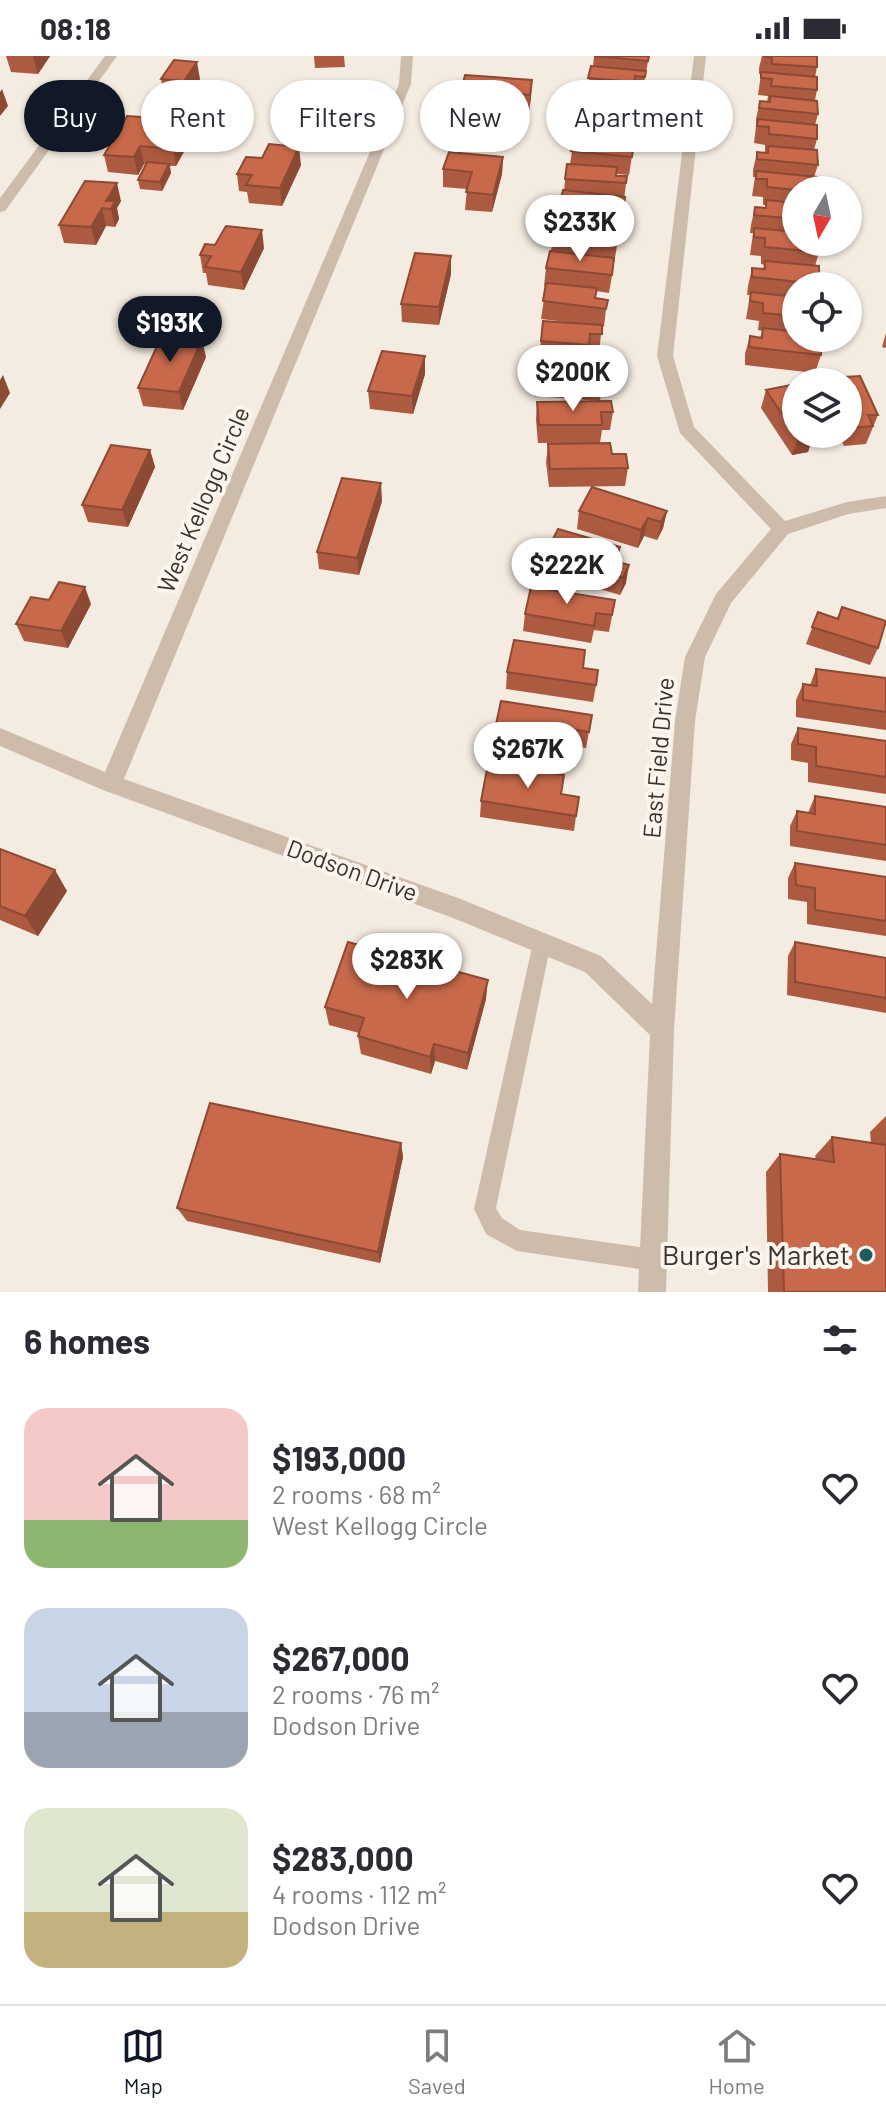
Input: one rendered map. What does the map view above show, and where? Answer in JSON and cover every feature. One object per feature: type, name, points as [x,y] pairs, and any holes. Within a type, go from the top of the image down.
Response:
[{"type":"street","points":[[0,208],[111,56]]},
{"type":"street","name":"West Kellogg Circle","points":[[111,784],[405,84],[407,56]]},
{"type":"street","points":[[700,56],[665,356],[686,429],[782,529],[847,508],[886,502]]},
{"type":"street","name":"East Field Drive","points":[[662,1030],[685,721],[695,657],[723,599],[782,529]]},
{"type":"street","name":"Dodson Drive","points":[[0,737],[111,784],[458,909],[593,964],[662,1030]]},
{"type":"street","points":[[652,1292],[662,1030]]},
{"type":"lane","points":[[542,943],[485,1209],[494,1226],[517,1240],[653,1260]]},
{"type":"building","points":[[594,56],[649,56],[648,61]]},
{"type":"building","points":[[763,56],[817,56],[817,67],[772,64],[772,58]]},
{"type":"building","points":[[174,60],[197,62],[185,80],[161,79]]},
{"type":"building","points":[[591,66],[646,71],[645,77],[635,76],[634,80],[588,78]]},
{"type":"building","points":[[761,72],[817,77],[817,90],[771,86],[772,79],[761,78]]},
{"type":"building","points":[[465,75],[532,80],[530,95],[530,80],[464,80]]},
{"type":"building","points":[[770,96],[817,101],[818,114],[759,108],[760,101],[770,102]]},
{"type":"building","points":[[127,116],[141,117],[141,146],[134,157],[104,155],[106,152],[125,152]]},
{"type":"building","points":[[758,119],[817,125],[817,139],[769,134],[769,127],[757,126]]},
{"type":"building","points":[[269,144],[270,152],[297,152],[280,188],[246,185],[252,175],[237,174],[246,157],[262,158]]},
{"type":"building","points":[[768,146],[817,150],[818,165],[757,159],[757,152],[768,153]]},
{"type":"building","points":[[449,152],[503,157],[493,195],[466,192],[472,172],[443,169]]},
{"type":"building","points":[[581,152],[633,152],[632,157]]},
{"type":"building","points":[[147,162],[169,164],[160,182],[138,180]]},
{"type":"building","points":[[567,164],[617,167],[616,176],[627,176],[626,183],[565,179]]},
{"type":"building","points":[[756,171],[807,176],[782,176],[782,189],[767,187],[767,179],[756,179]]},
{"type":"building","points":[[85,181],[117,183],[106,201],[115,201],[111,209],[102,208],[91,227],[59,225]]},
{"type":"building","points":[[563,190],[625,197],[624,205],[613,204],[611,212],[559,206]]},
{"type":"building","points":[[766,200],[782,202],[782,218],[754,215],[755,207],[766,208]]},
{"type":"building","points":[[557,219],[608,225],[606,233],[619,234],[617,243],[553,236]]},
{"type":"building","points":[[226,226],[262,230],[241,272],[205,267],[211,256],[200,255],[205,244],[215,245]]},
{"type":"building","points":[[754,228],[782,231],[782,249],[765,247],[765,238],[754,237]]},
{"type":"building","points":[[550,251],[614,258],[612,275],[546,268]]},
{"type":"building","points":[[415,253],[451,256],[439,307],[401,304]]},
{"type":"building","points":[[765,261],[819,266],[819,272],[782,272],[782,280],[752,277],[752,268],[765,269]]},
{"type":"building","points":[[546,283],[597,288],[595,298],[608,300],[606,309],[543,301]]},
{"type":"building","points":[[751,292],[782,295],[782,315],[763,313],[763,303],[750,301]]},
{"type":"building","points":[[543,321],[602,325],[602,334],[590,334],[589,345],[541,341]]},
{"type":"building","points":[[763,328],[782,330],[782,351],[749,347],[750,336],[762,338]]},
{"type":"building","points":[[162,335],[202,339],[179,392],[138,388]]},
{"type":"building","points":[[382,351],[425,356],[412,396],[368,391]]},
{"type":"building","points":[[794,352],[821,352],[821,355]]},
{"type":"building","points":[[538,359],[590,363],[589,371],[603,372],[602,383],[536,378]]},
{"type":"building","points":[[862,380],[878,415],[868,415],[873,426],[862,427]]},
{"type":"building","points":[[782,387],[782,414],[766,390]]},
{"type":"building","points":[[611,401],[613,412],[601,412],[602,425],[539,425],[537,402]]},
{"type":"building","points":[[610,443],[612,454],[626,454],[628,468],[550,469],[548,444]]},
{"type":"building","points":[[111,445],[150,450],[122,510],[82,505]]},
{"type":"building","points":[[342,478],[381,483],[357,558],[317,552]]},
{"type":"building","points":[[592,487],[667,511],[661,522],[648,518],[641,530],[579,511]]},
{"type":"building","points":[[558,529],[620,547],[614,561],[629,565],[623,578],[545,555]]},
{"type":"building","points":[[59,582],[85,587],[61,631],[16,624],[31,597],[49,600]]},
{"type":"building","points":[[531,587],[615,600],[612,615],[596,613],[594,626],[525,614]]},
{"type":"building","points":[[842,607],[886,621],[878,648],[812,627],[818,612],[838,619]]},
{"type":"building","points":[[514,640],[585,650],[583,668],[598,670],[596,685],[507,672]]},
{"type":"building","points":[[816,669],[886,678],[886,712],[803,700],[803,684],[817,686]]},
{"type":"building","points":[[501,701],[592,715],[589,732],[572,729],[569,746],[494,734]]},
{"type":"building","points":[[798,728],[886,741],[886,777],[816,766],[816,747],[798,744]]},
{"type":"building","points":[[488,764],[564,775],[561,794],[579,797],[576,816],[481,801]]},
{"type":"building","points":[[815,796],[886,807],[886,845],[797,831],[797,811],[815,814]]},
{"type":"building","points":[[0,849],[55,870],[25,916],[0,906]]},
{"type":"building","points":[[795,863],[886,877],[886,921],[815,910],[815,888],[796,885]]},
{"type":"building","points":[[348,942],[488,980],[468,1053],[434,1044],[430,1057],[358,1036],[364,1018],[325,1007]]},
{"type":"building","points":[[795,942],[886,958],[886,998],[795,982]]},
{"type":"building","points":[[210,1103],[401,1143],[378,1252],[177,1208]]},
{"type":"building","points":[[832,1137],[886,1145],[886,1292],[784,1292],[780,1154],[834,1162]]},
{"type":"place","name":"Burger's Market","points":[[866,1255]]}]
